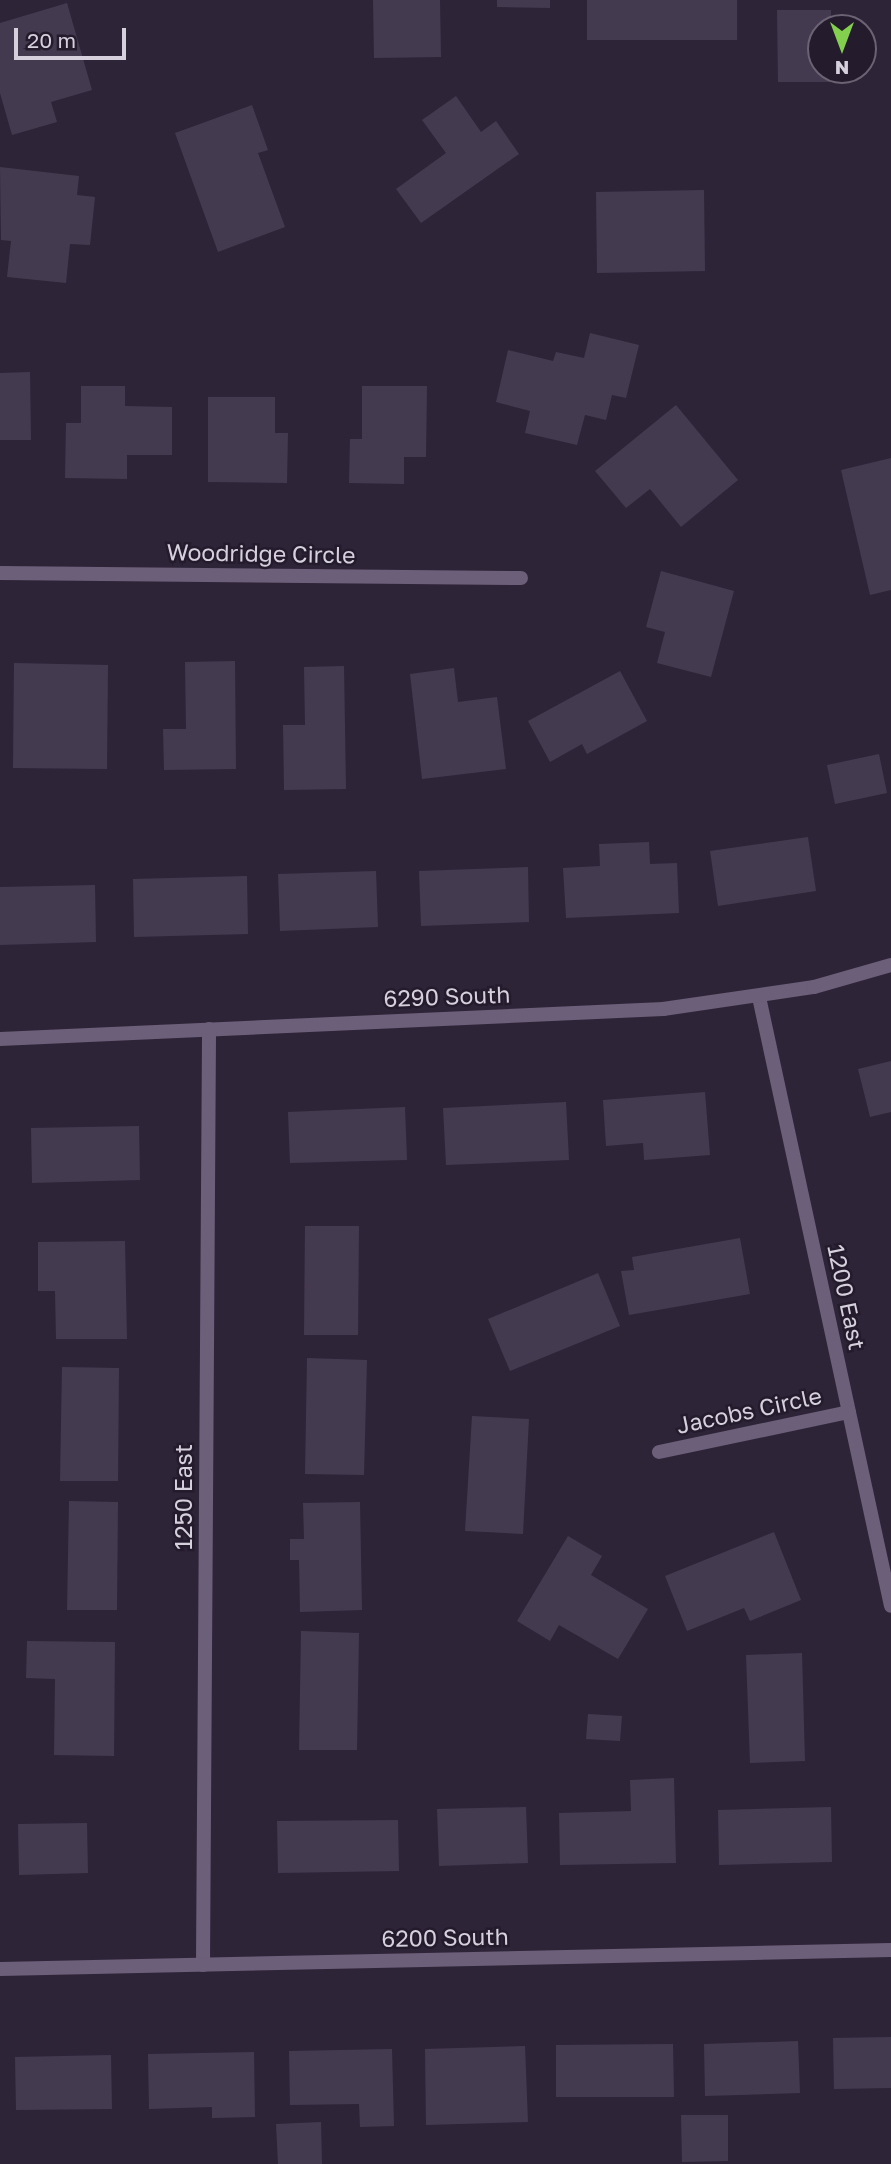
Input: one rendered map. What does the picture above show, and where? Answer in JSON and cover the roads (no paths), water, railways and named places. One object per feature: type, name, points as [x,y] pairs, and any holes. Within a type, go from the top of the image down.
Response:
[{"type":"street","name":"Woodridge Circle","points":[[0,573],[521,578]]},
{"type":"street","name":"6290 South","points":[[0,1039],[663,1009],[759,997],[891,965]]},
{"type":"street","name":"1200 East","points":[[759,997],[891,1606]]},
{"type":"street","name":"1250 East","points":[[203,1965],[209,1029]]},
{"type":"street","name":"Jacobs Circle","points":[[659,1452],[849,1412]]},
{"type":"street","name":"6200 South","points":[[0,1969],[891,1950]]}]
